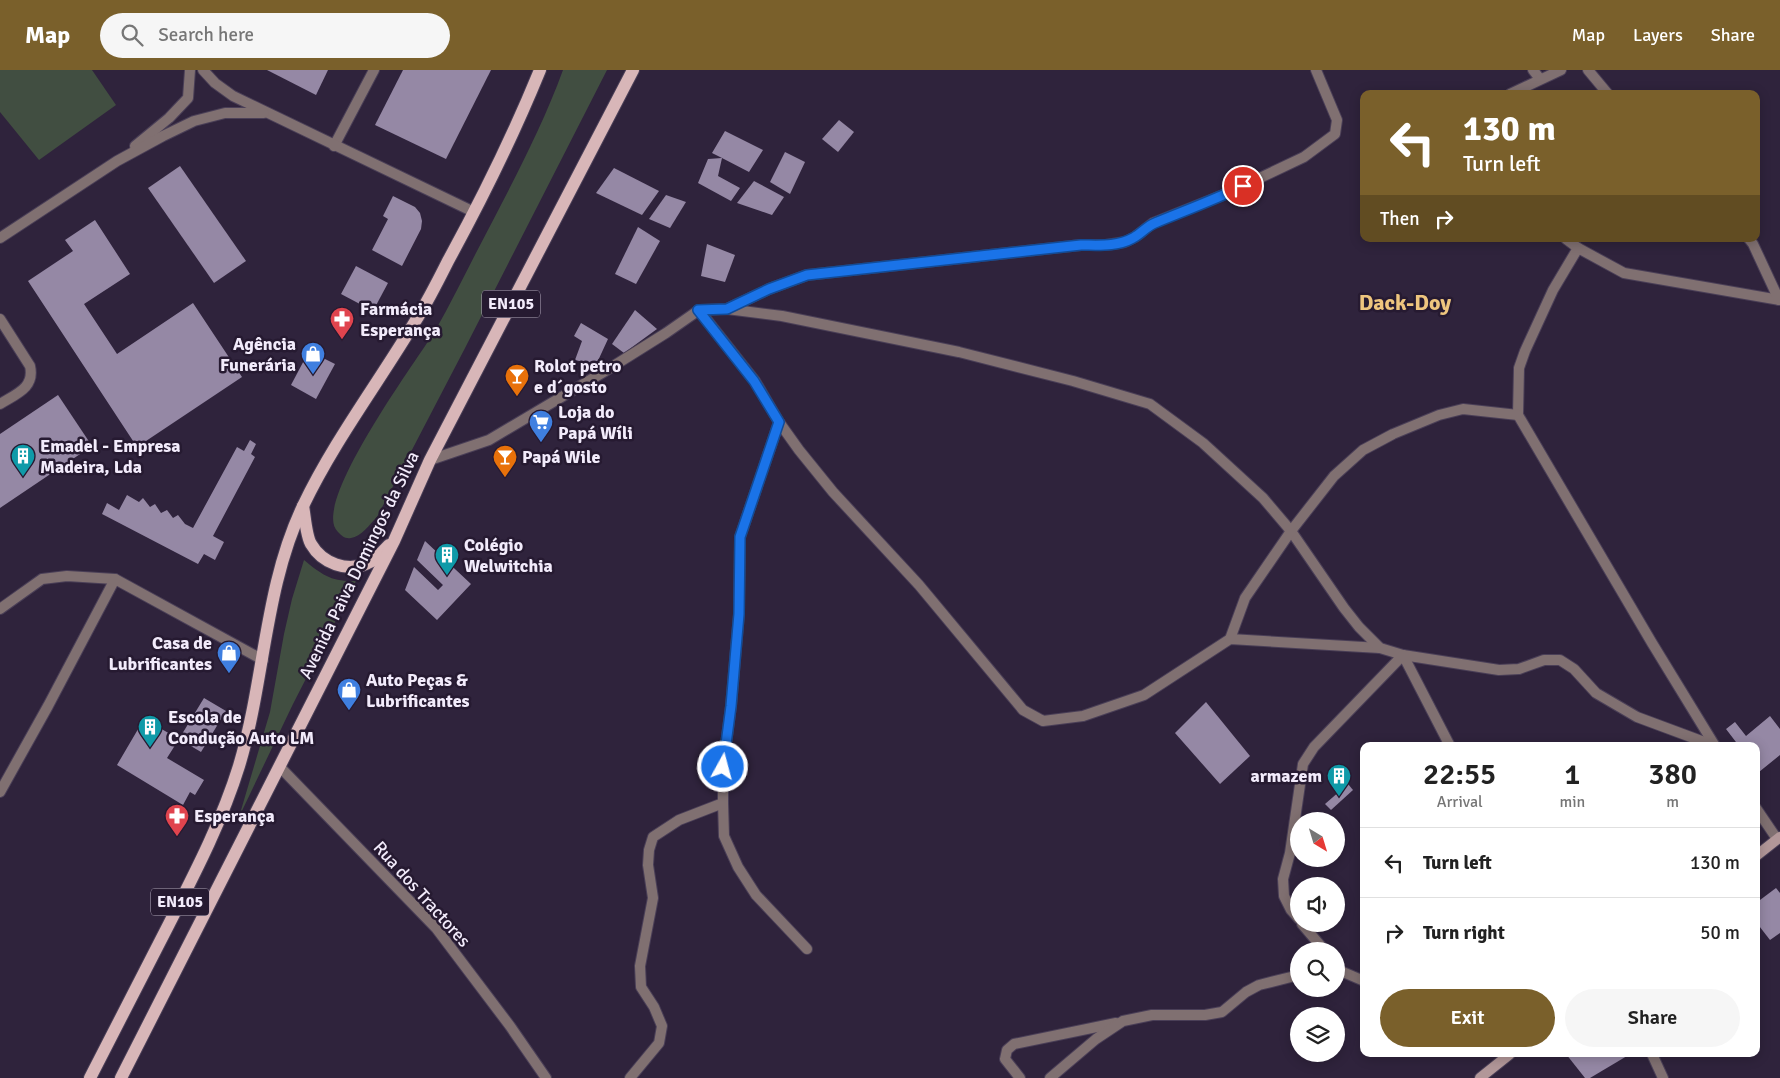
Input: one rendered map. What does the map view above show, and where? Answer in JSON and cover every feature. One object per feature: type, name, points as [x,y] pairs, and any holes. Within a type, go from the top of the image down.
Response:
[{"type":"main road","name":"EN105","points":[[90,1078],[195,872],[216,828],[239,768],[252,718],[277,579],[287,545],[303,506],[344,435],[418,317],[474,212],[523,112],[540,70]]},
{"type":"main road","name":"Avenida Paiva Domingos da Silva","points":[[121,1078],[394,541],[430,460],[633,70]]},
{"type":"main road","points":[[303,506],[310,543],[324,559],[339,566],[352,567],[369,563],[394,541]]},
{"type":"main road","points":[[1760,853],[1779,840]]},
{"type":"main road","points":[[1480,1078],[1506,1057]]},
{"type":"street","points":[[117,161],[169,118],[188,98],[190,70]]},
{"type":"street","points":[[202,70],[233,96],[474,212]]},
{"type":"street","points":[[334,146],[374,70]]},
{"type":"street","points":[[727,309],[769,289],[807,275],[1071,246],[1106,246],[1125,242],[1153,223],[1228,193],[1304,158],[1335,134],[1338,120],[1316,70]]},
{"type":"street","points":[[1533,70],[1540,79]]},
{"type":"street","points":[[1518,90],[1561,70]]},
{"type":"street","points":[[1588,70],[1605,90]]},
{"type":"street","points":[[0,238],[117,161],[194,121],[225,113],[268,113]]},
{"type":"street","points":[[1570,242],[1624,272],[1780,300]]},
{"type":"street","points":[[1751,242],[1780,300]]},
{"type":"street","points":[[1578,248],[1553,290],[1525,351],[1519,368],[1518,415],[1713,742]]},
{"type":"street","points":[[430,460],[489,440],[624,359],[698,310],[727,309],[782,316],[959,352],[1073,381],[1150,404],[1203,443],[1263,498],[1291,531],[1344,608],[1359,627],[1380,648]]},
{"type":"street","points":[[698,310],[754,381],[779,422],[833,492],[919,585],[1023,710],[1043,721],[1083,716],[1144,695],[1230,639],[1380,648],[1403,655],[1499,670],[1519,669],[1544,660],[1560,660],[1574,669],[1596,694],[1637,717],[1704,742]]},
{"type":"street","points":[[0,319],[30,366],[32,374],[31,381],[25,388],[0,404]]},
{"type":"street","points":[[1230,639],[1245,598],[1291,531],[1334,476],[1363,450],[1393,434],[1439,415],[1463,409],[1518,415]]},
{"type":"street","points":[[779,422],[740,537],[739,614],[731,706],[723,767],[724,836],[738,867],[756,895],[808,950]]},
{"type":"street","points":[[0,609],[42,579],[67,576],[115,579],[263,660]]},
{"type":"street","points":[[0,792],[115,579]]},
{"type":"street","points":[[1403,655],[1448,742]]},
{"type":"street","points":[[1290,908],[1284,896],[1283,879],[1290,853],[1303,764],[1314,747],[1346,712],[1403,655]]},
{"type":"street","name":"Rua dos Tractores","points":[[279,766],[436,928],[510,1026],[546,1078]]},
{"type":"street","points":[[630,1078],[659,1043],[662,1026],[654,1007],[641,987],[640,966],[653,898],[648,865],[649,850],[653,837],[679,820],[723,803]]},
{"type":"street","points":[[1760,814],[1779,840]]},
{"type":"street","points":[[1309,932],[1317,942]]},
{"type":"street","points":[[1345,972],[1360,979]]},
{"type":"street","points":[[1020,1078],[1005,1058],[1007,1050],[1014,1044],[1152,1015],[1205,1015],[1222,1012],[1246,992],[1259,985],[1290,977]]},
{"type":"street","points":[[1050,1078],[1096,1039],[1123,1021]]},
{"type":"street","points":[[1653,1057],[1663,1078]]},
{"type":"green space","points":[[0,70],[92,70],[116,105],[39,160],[0,112]]},
{"type":"green space","points":[[563,70],[607,70],[377,517],[365,530],[355,537],[344,537],[338,532],[333,517],[338,494],[351,465],[389,400],[435,331],[446,311],[523,162]]},
{"type":"green space","points":[[304,560],[328,577],[356,581],[293,704],[239,817],[270,712],[284,634]]},
{"type":"building","points":[[267,70],[328,70],[316,95]]},
{"type":"building","points":[[403,70],[491,70],[446,159],[375,125]]},
{"type":"building","points":[[839,120],[854,132],[838,152],[822,139]]},
{"type":"building","points":[[725,131],[763,150],[749,172],[712,153]]},
{"type":"building","points":[[785,152],[805,162],[790,194],[770,182]]},
{"type":"building","points":[[722,158],[718,176],[740,188],[731,201],[698,183],[708,159]]},
{"type":"building","points":[[180,166],[246,261],[214,283],[148,188]]},
{"type":"building","points":[[614,168],[659,191],[642,215],[596,193]]},
{"type":"building","points":[[754,181],[784,197],[772,215],[737,203]]},
{"type":"building","points":[[666,195],[686,202],[670,228],[649,219]]},
{"type":"building","points":[[393,196],[415,207],[420,213],[422,221],[421,229],[402,266],[372,250],[388,219],[383,216]]},
{"type":"building","points":[[95,220],[130,274],[84,304],[117,354],[193,303],[242,377],[137,447],[28,281],[73,251],[65,240]]},
{"type":"building","points":[[638,227],[660,241],[636,284],[615,274]]},
{"type":"building","points":[[707,244],[735,255],[725,282],[701,276]]},
{"type":"building","points":[[356,266],[388,283],[373,311],[341,294]]},
{"type":"building","points":[[635,310],[657,329],[624,353],[612,344]]},
{"type":"building","points":[[581,323],[608,339],[596,365],[575,360],[582,341],[574,336]]},
{"type":"building","name":"Agência Funerária","points":[[309,351],[335,364],[316,399],[291,385]]},
{"type":"building","name":"Emadel - Empresa Madeira, Lda","points":[[58,395],[92,446],[0,508],[0,434]]},
{"type":"building","points":[[250,440],[256,444],[251,454],[255,457],[213,536],[224,542],[215,560],[204,554],[198,564],[102,514],[107,503],[119,510],[127,495],[139,502],[143,498],[150,507],[155,504],[161,513],[167,510],[173,518],[178,515],[185,524],[193,528],[237,447],[244,451]]},
{"type":"building","name":"Colégio Welwitchia","points":[[425,541],[471,584],[437,620],[405,590],[414,567],[438,590],[443,585],[417,560]]},
{"type":"building","points":[[204,698],[226,711],[201,752],[179,739]]},
{"type":"building","points":[[1206,702],[1250,756],[1220,784],[1175,733]]},
{"type":"building","points":[[1770,716],[1780,729],[1780,755],[1760,771],[1760,742],[1736,742],[1726,729],[1735,722],[1746,736]]},
{"type":"building","name":"Escola de Condução Auto LM","points":[[144,719],[179,739],[167,758],[204,780],[195,795],[190,792],[183,805],[117,765]]},
{"type":"building","name":"armazem","points":[[1348,784],[1353,790],[1331,810],[1325,804]]},
{"type":"building","points":[[1776,888],[1780,893],[1780,933],[1770,940],[1760,927],[1760,900]]},
{"type":"building","points":[[1568,1057],[1625,1057],[1590,1078],[1585,1078]]},
{"type":"place","name":"Farmácia Esperança","points":[[342,340]]},
{"type":"place","name":"Agência Funerária","points":[[313,375]]},
{"type":"place","name":"Rolot petro e d´gosto","points":[[517,397]]},
{"type":"place","name":"Loja do Papá Wíli","points":[[541,443]]},
{"type":"place","name":"Emadel - Empresa Madeira, Lda","points":[[23,477]]},
{"type":"place","name":"Papá Wile","points":[[505,478]]},
{"type":"place","name":"Colégio Welwitchia","points":[[447,576]]},
{"type":"place","name":"Casa de Lubrificantes","points":[[229,674]]},
{"type":"place","name":"Auto Peças & Lubrificantes","points":[[349,711]]},
{"type":"place","name":"Escola de Condução Auto LM","points":[[150,748]]},
{"type":"place","name":"armazem","points":[[1339,797]]},
{"type":"place","name":"Esperança","points":[[177,837]]},
{"type":"district","name":"Dack-Doy","points":[[1405,302]]},
{"type":"route","points":[[723,767],[731,706],[739,614],[740,537],[779,422],[754,381],[698,310],[727,309],[769,289],[807,275],[1081,245],[1106,246],[1125,242],[1153,223],[1170,218],[1243,186]]}]
